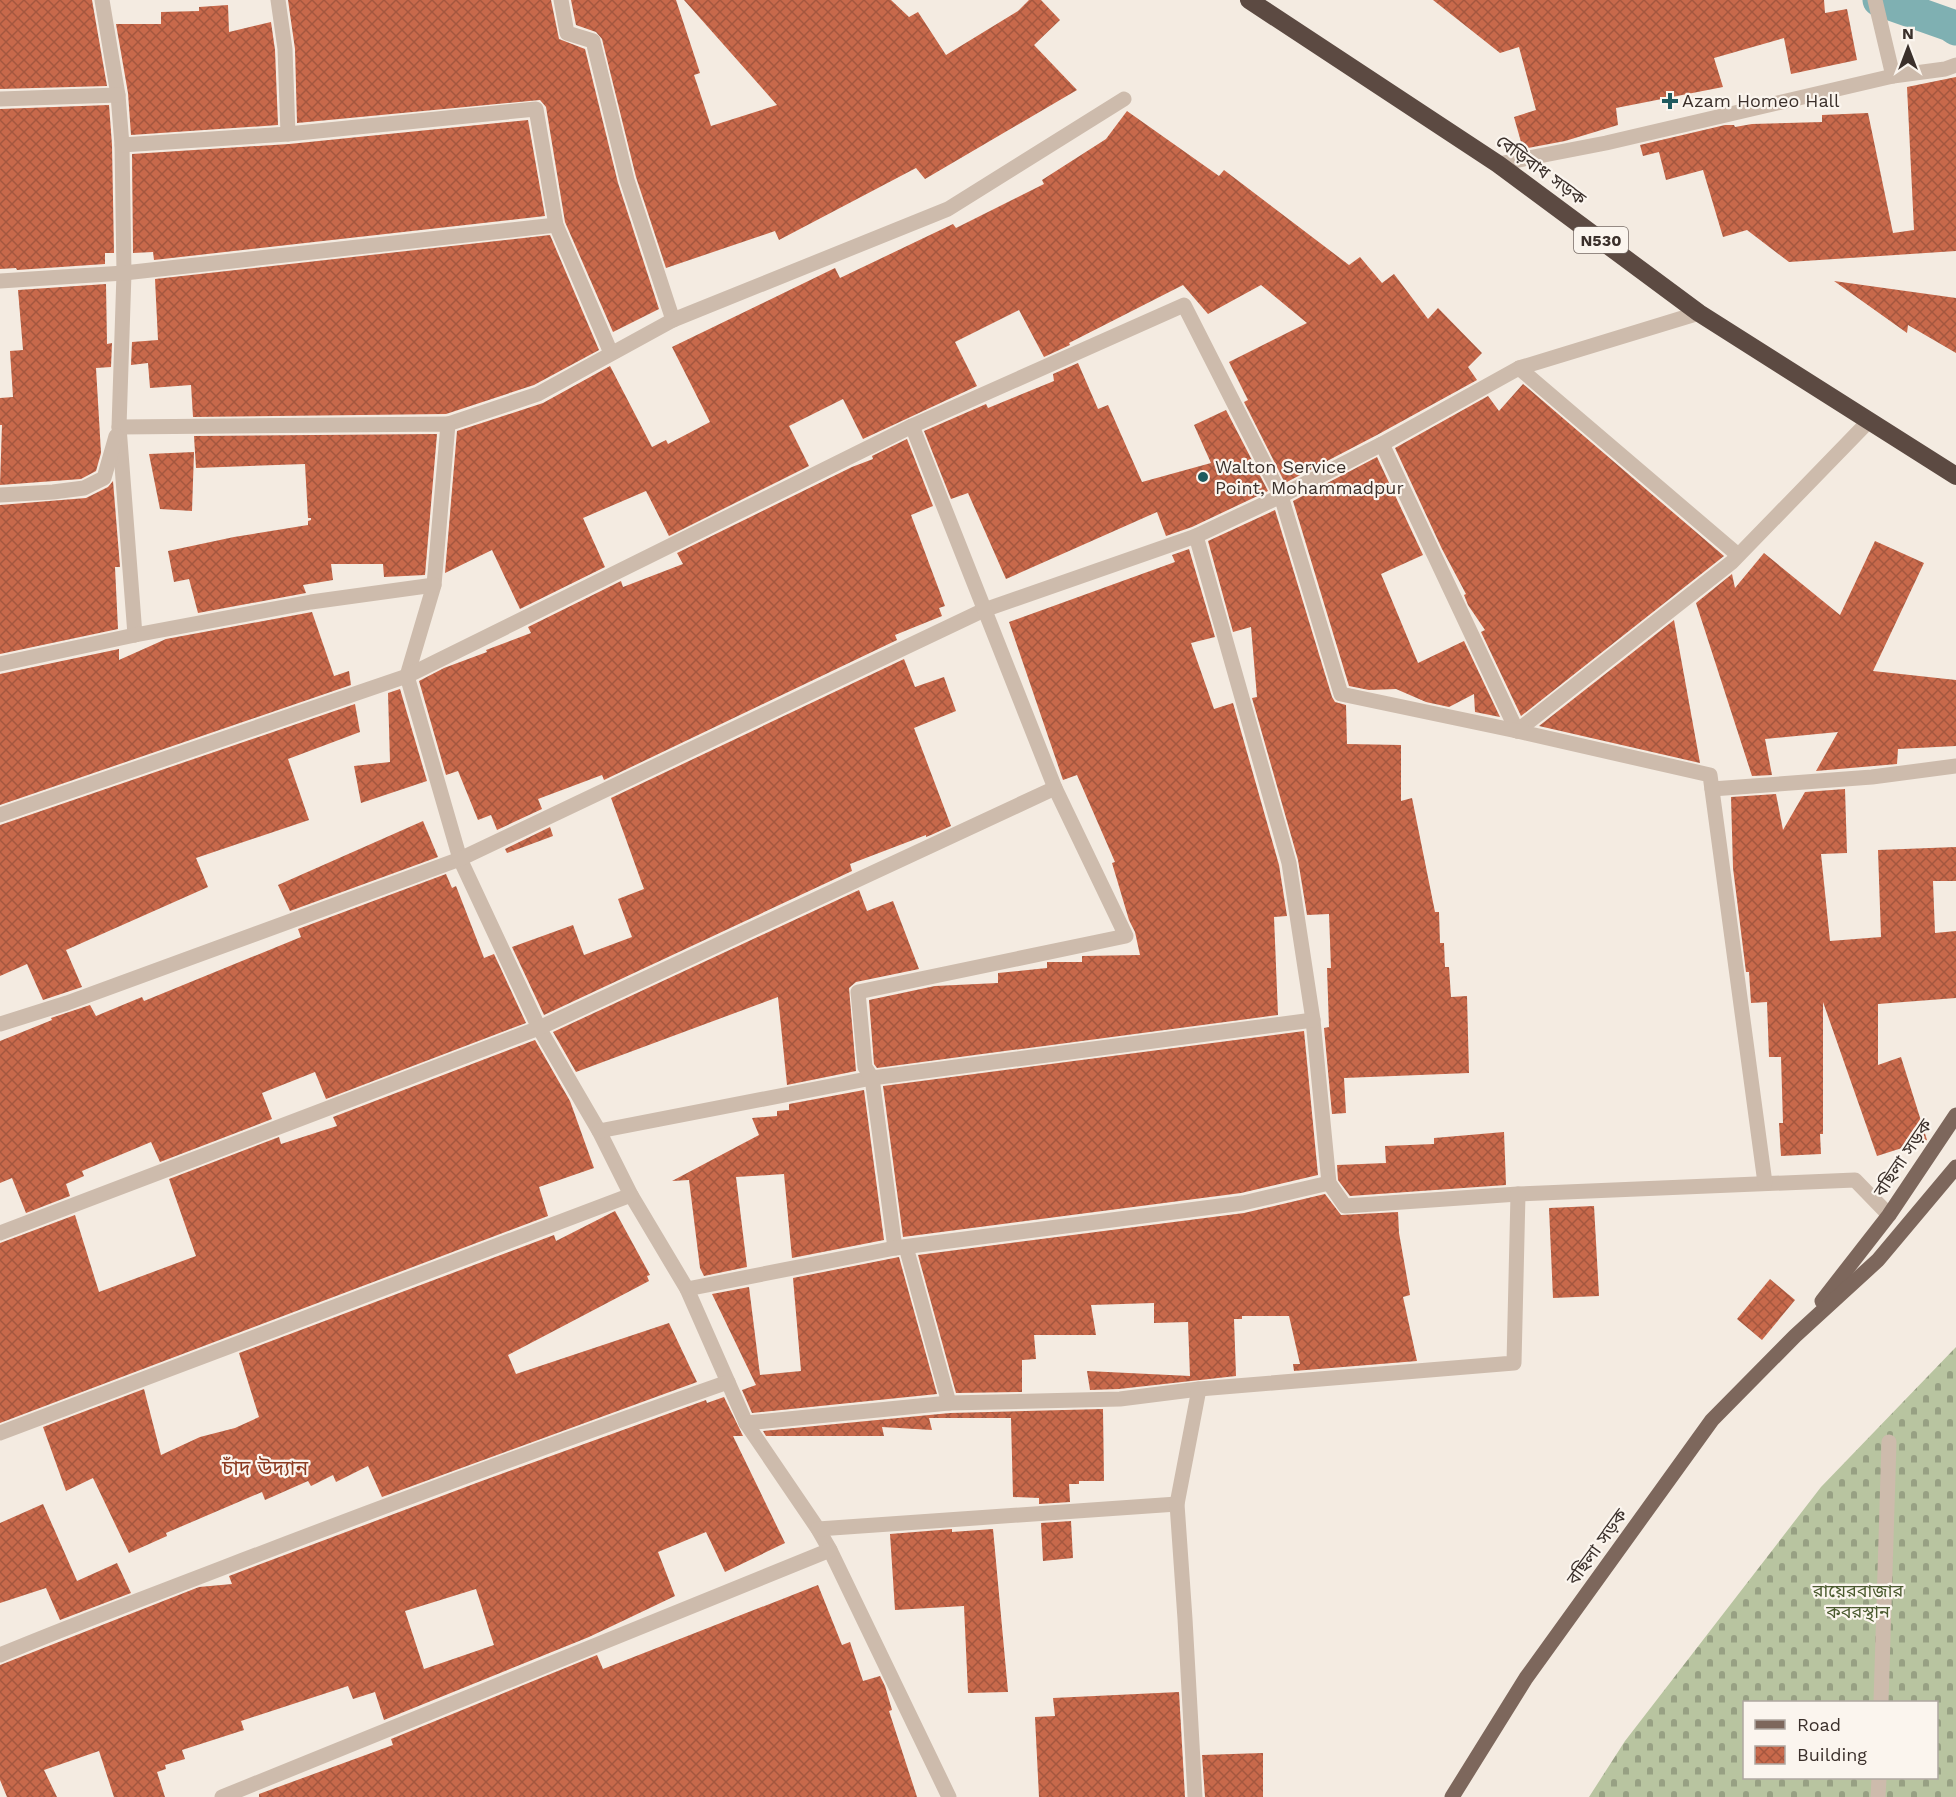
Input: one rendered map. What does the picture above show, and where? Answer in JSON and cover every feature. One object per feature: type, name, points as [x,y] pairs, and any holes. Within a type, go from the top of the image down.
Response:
[{"type":"highway","name":"বেড়িবাধ সড়ক","points":[[1250,0],[1498,164],[1699,313],[1956,476]]},
{"type":"main road","name":"বছিলা সড়ক","points":[[1795,1336],[1889,1215],[1956,1115]]},
{"type":"main road","name":"বছিলা সড়ক","points":[[1452,1797],[1526,1678],[1712,1420],[1795,1336],[1878,1260],[1956,1167]]},
{"type":"street","points":[[102,0],[118,94],[122,145],[123,273],[119,427],[135,635]]},
{"type":"street","points":[[278,0],[285,49],[288,134]]},
{"type":"street","points":[[561,0],[567,33],[593,41],[627,180],[673,320]]},
{"type":"street","points":[[1875,0],[1893,76]]},
{"type":"street","points":[[1498,164],[1617,141],[1893,76],[1950,67]]},
{"type":"street","points":[[0,99],[118,94]]},
{"type":"street","points":[[119,427],[448,424],[538,394],[673,320],[948,209],[1124,99]]},
{"type":"street","points":[[122,145],[288,134],[536,109],[556,225],[611,354]]},
{"type":"street","points":[[0,281],[123,273],[556,225]]},
{"type":"street","points":[[0,814],[407,676],[912,426],[1184,305],[1281,496],[1341,694],[1710,775],[1765,1183]]},
{"type":"street","points":[[0,1024],[67,1003],[460,859],[984,610],[1196,536],[1281,496],[1382,444],[1519,368],[1699,313]]},
{"type":"street","points":[[1519,368],[1738,555]]},
{"type":"street","points":[[1517,731],[1732,562],[1868,422]]},
{"type":"street","points":[[448,424],[434,585],[407,676],[460,859],[539,1028],[599,1131],[631,1195],[687,1289],[746,1423],[818,1528],[830,1550],[949,1797]]},
{"type":"street","points":[[912,426],[1055,788],[1126,936],[858,992],[864,1067],[872,1078],[900,1247],[949,1403]]},
{"type":"street","points":[[0,495],[84,488],[104,478],[119,427]]},
{"type":"street","points":[[1382,444],[1517,731]]},
{"type":"street","points":[[1196,536],[1288,863],[1313,1020],[1329,1183],[1345,1206],[1518,1194],[1855,1180],[1889,1215]]},
{"type":"street","points":[[0,664],[135,635],[311,602],[434,585]]},
{"type":"street","points":[[1712,789],[1872,777],[1956,766]]},
{"type":"street","points":[[0,1233],[539,1028],[1055,788]]},
{"type":"street","points":[[599,1131],[872,1078],[1313,1020]]},
{"type":"street","points":[[687,1289],[900,1247],[1243,1203],[1329,1183]]},
{"type":"street","points":[[746,1423],[949,1403],[1120,1399],[1199,1389],[1514,1363],[1518,1194]]},
{"type":"street","points":[[0,1433],[631,1195]]},
{"type":"street","points":[[0,1655],[74,1624],[335,1524],[728,1382]]},
{"type":"street","points":[[1195,1797],[1177,1504],[1199,1389]]},
{"type":"street","points":[[1881,1701],[1889,1442]]},
{"type":"street","points":[[818,1528],[1177,1504]]},
{"type":"street","points":[[222,1797],[830,1550]]},
{"type":"street","points":[[1878,1797],[1879,1779]]},
{"type":"green space","name":"রায়েরবাজার কবরস্থান","points":[[1956,1347],[1956,1797],[1589,1797],[1625,1741],[1821,1487]]},
{"type":"building","points":[[0,0],[92,0],[107,86],[0,89]]},
{"type":"building","points":[[288,0],[551,0],[559,39],[585,49],[618,183],[659,309],[613,332],[565,222],[546,107],[540,100],[297,123],[295,49]]},
{"type":"building","points":[[571,0],[676,0],[700,73],[694,75],[711,126],[777,105],[684,0],[891,0],[909,17],[918,12],[946,55],[1018,11],[1029,0],[1041,0],[1060,20],[1034,45],[1077,90],[925,179],[916,168],[779,240],[775,231],[666,268],[636,177],[602,39],[596,32],[576,25]]},
{"type":"building","points":[[1433,0],[1824,0],[1825,13],[1847,9],[1857,60],[1791,74],[1784,38],[1714,58],[1723,87],[1616,108],[1618,125],[1565,141],[1523,149],[1514,117],[1536,110],[1519,47],[1500,53]]},
{"type":"building","points":[[228,5],[229,32],[271,22],[275,50],[278,125],[131,135],[128,93],[116,24],[161,24],[161,12],[199,11],[199,7]]},
{"type":"building","points":[[1956,77],[1956,251],[1789,262],[1747,230],[1723,237],[1703,170],[1666,180],[1659,152],[1643,156],[1640,145],[1725,125],[1735,127],[1752,124],[1822,122],[1822,115],[1868,113],[1893,233],[1914,230],[1907,87]]},
{"type":"building","points":[[109,105],[114,253],[105,253],[105,264],[17,270],[16,268],[0,269],[0,109]]},
{"type":"building","points":[[1127,111],[1219,176],[1224,170],[1349,265],[1360,257],[1382,283],[1394,274],[1428,319],[1438,308],[1482,353],[1468,367],[1477,380],[1285,483],[1244,402],[1248,400],[1229,362],[1307,323],[1261,285],[1208,314],[1183,285],[1044,357],[1019,310],[955,342],[977,386],[863,439],[843,399],[789,426],[809,466],[669,536],[646,491],[583,518],[605,567],[520,609],[492,550],[445,573],[457,431],[543,403],[610,366],[652,447],[666,440],[668,444],[710,422],[672,347],[835,268],[840,278],[953,224],[956,228],[1044,184],[1042,180],[1106,139]]},
{"type":"building","points":[[528,120],[545,216],[154,260],[153,252],[133,253],[132,154],[289,144]]},
{"type":"building","points":[[550,235],[599,350],[534,385],[446,414],[193,417],[191,385],[150,388],[148,363],[131,365],[132,342],[158,340],[155,279]]},
{"type":"building","points":[[1834,281],[1956,298],[1956,353],[1908,325],[1907,333]]},
{"type":"building","points":[[106,284],[107,344],[112,343],[111,367],[96,368],[101,453],[96,471],[81,479],[0,485],[2,425],[0,425],[0,398],[13,397],[10,351],[23,350],[18,290]]},
{"type":"building","points":[[1078,363],[1098,409],[1108,405],[1142,482],[1211,463],[1194,425],[1226,410],[1268,491],[1192,527],[1166,536],[1157,512],[1006,579],[968,493],[951,499],[924,431],[986,404],[988,408],[1054,381],[1053,374]]},
{"type":"building","points":[[1523,384],[1724,556],[1521,716],[1481,632],[1485,630],[1468,605],[1464,595],[1466,594],[1442,549],[1395,448],[1488,396],[1499,411]]},
{"type":"building","points":[[437,434],[425,575],[384,577],[383,564],[331,564],[333,580],[303,585],[306,593],[198,613],[189,579],[174,582],[168,551],[308,525],[308,521],[311,520],[308,518],[305,464],[196,468],[194,436]]},
{"type":"building","points":[[907,439],[933,506],[911,515],[945,606],[939,608],[942,616],[895,635],[897,640],[604,780],[602,775],[538,799],[542,809],[497,830],[491,815],[478,820],[458,771],[446,775],[419,681],[444,668],[487,652],[486,650],[531,633],[528,627],[621,581],[623,587],[683,564],[677,553],[852,467],[873,459],[872,456]]},
{"type":"building","points":[[194,452],[192,511],[160,509],[149,454]]},
{"type":"building","points":[[1377,457],[1423,555],[1381,574],[1418,663],[1464,641],[1500,717],[1475,712],[1474,694],[1449,707],[1426,702],[1396,689],[1369,690],[1349,686],[1293,501]]},
{"type":"building","points":[[113,481],[120,567],[115,567],[118,629],[0,654],[0,505],[86,498],[108,487]]},
{"type":"building","points":[[1275,510],[1332,697],[1335,702],[1346,705],[1347,744],[1401,745],[1401,801],[1412,798],[1435,912],[1439,912],[1440,943],[1444,943],[1445,967],[1449,967],[1451,997],[1467,996],[1469,1073],[1344,1078],[1346,1113],[1332,1114],[1324,1028],[1329,1027],[1327,968],[1331,968],[1329,914],[1307,915],[1298,860],[1252,698],[1257,697],[1251,627],[1233,632],[1208,541]]},
{"type":"building","points":[[1875,541],[1924,563],[1873,671],[1956,680],[1956,746],[1898,749],[1897,764],[1816,771],[1838,732],[1765,739],[1772,775],[1752,776],[1696,603],[1732,574],[1735,588],[1764,553],[1840,615]]},
{"type":"building","points":[[1189,549],[1215,637],[1191,643],[1214,709],[1233,703],[1279,865],[1287,916],[1274,917],[1278,1015],[877,1068],[874,1064],[869,1000],[935,986],[998,983],[998,973],[1047,968],[1047,962],[1082,962],[1082,956],[1140,955],[1135,932],[1129,920],[1112,863],[1115,862],[1077,775],[1063,780],[1009,622],[1175,562],[1172,555]]},
{"type":"building","points":[[312,612],[334,676],[349,671],[351,685],[0,805],[0,674],[119,649],[119,660],[166,639]]},
{"type":"building","points":[[1674,620],[1700,763],[1539,726]]},
{"type":"building","points":[[904,659],[915,687],[944,677],[956,711],[914,728],[951,826],[850,864],[852,871],[544,1015],[512,947],[573,925],[584,955],[632,937],[618,899],[644,889],[611,798]]},
{"type":"building","points":[[400,689],[427,781],[361,803],[354,766],[390,762],[388,693]]},
{"type":"building","points":[[355,704],[360,732],[288,759],[309,820],[196,858],[208,887],[66,950],[82,987],[43,1000],[27,964],[0,976],[0,825]]},
{"type":"building","points":[[1845,789],[1847,853],[1821,854],[1830,941],[1881,937],[1878,850],[1956,847],[1956,881],[1933,881],[1935,933],[1956,931],[1956,998],[1878,1004],[1878,1065],[1901,1057],[1927,1140],[1877,1156],[1823,1002],[1821,1154],[1781,1156],[1779,1123],[1783,1123],[1781,1057],[1769,1057],[1767,1002],[1751,1003],[1749,972],[1746,972],[1733,868],[1731,797],[1776,794],[1783,830],[1805,792]]},
{"type":"building","points":[[423,821],[438,857],[290,911],[278,885]]},
{"type":"building","points":[[550,827],[553,836],[507,853],[505,849]]},
{"type":"building","points":[[446,874],[452,888],[456,886],[484,958],[494,954],[526,1023],[326,1099],[315,1072],[262,1093],[272,1119],[160,1162],[151,1142],[82,1171],[84,1176],[66,1184],[70,1196],[26,1213],[12,1178],[0,1183],[0,1041],[52,1020],[51,1018],[90,1005],[96,1016],[142,997],[144,1001],[301,937],[298,929]]},
{"type":"building","points":[[859,890],[867,911],[893,901],[919,969],[856,982],[849,988],[856,1071],[787,1085],[778,997],[576,1072],[553,1032]]},
{"type":"building","points":[[1304,1031],[1318,1175],[1241,1193],[903,1237],[883,1086]]},
{"type":"building","points":[[535,1040],[570,1101],[594,1168],[539,1187],[548,1216],[0,1423],[0,1243],[75,1215],[99,1292],[196,1256],[169,1179],[279,1137],[281,1144],[337,1126],[333,1117]]},
{"type":"building","points":[[864,1090],[884,1240],[792,1258],[784,1174],[736,1177],[747,1267],[704,1276],[700,1268],[689,1180],[672,1181],[759,1135],[752,1118],[777,1116],[777,1111],[789,1110],[789,1104]]},
{"type":"building","points":[[1504,1132],[1506,1185],[1350,1196],[1338,1180],[1337,1165],[1386,1163],[1385,1146],[1434,1144],[1434,1138]]},
{"type":"building","points":[[1325,1194],[1341,1215],[1398,1212],[1399,1233],[1410,1295],[1403,1297],[1417,1361],[1294,1371],[1293,1364],[1300,1364],[1289,1316],[1242,1316],[1242,1319],[1234,1319],[1236,1376],[1090,1390],[1087,1371],[1190,1376],[1188,1322],[1154,1323],[1154,1303],[1091,1305],[1096,1335],[1034,1335],[1036,1359],[1022,1360],[1022,1392],[956,1393],[918,1255],[1244,1213]]},
{"type":"building","points":[[1594,1206],[1599,1296],[1553,1298],[1549,1208]]},
{"type":"building","points":[[615,1211],[650,1275],[647,1276],[649,1281],[508,1355],[516,1374],[669,1323],[697,1382],[382,1497],[368,1466],[336,1482],[333,1475],[311,1486],[308,1481],[265,1500],[262,1492],[166,1533],[167,1536],[129,1553],[93,1478],[66,1491],[43,1427],[144,1389],[161,1455],[200,1437],[235,1428],[259,1417],[239,1353],[554,1235],[556,1241]]},
{"type":"building","points":[[899,1257],[937,1394],[752,1413],[742,1390],[756,1385],[712,1294],[749,1287],[760,1375],[801,1371],[793,1278]]},
{"type":"building","points":[[1770,1279],[1795,1300],[1762,1340],[1737,1319]]},
{"type":"building","points":[[724,1397],[743,1436],[733,1436],[785,1543],[725,1572],[706,1532],[658,1552],[675,1596],[589,1637],[384,1720],[375,1692],[353,1699],[348,1686],[241,1721],[244,1730],[182,1750],[185,1759],[165,1765],[166,1769],[157,1772],[165,1797],[114,1797],[99,1751],[44,1770],[57,1797],[7,1797],[0,1780],[0,1665],[199,1587],[232,1584],[229,1576],[479,1482],[706,1400],[707,1403]],"holes":[[[476,1589],[494,1645],[424,1669],[405,1611]]]},
{"type":"building","points":[[1103,1409],[1104,1481],[1079,1481],[1079,1484],[1069,1484],[1070,1502],[1039,1504],[1039,1498],[1013,1497],[1011,1418],[929,1418],[932,1430],[882,1427],[884,1436],[766,1436],[763,1431],[950,1413]]},
{"type":"building","points":[[43,1504],[77,1581],[117,1563],[131,1593],[60,1620],[46,1588],[0,1603],[0,1523]]},
{"type":"building","points":[[1071,1521],[1073,1558],[1043,1561],[1041,1523]]},
{"type":"building","points":[[952,1529],[952,1532],[993,1529],[1008,1692],[968,1693],[964,1606],[895,1610],[890,1534]]},
{"type":"building","points":[[818,1585],[842,1645],[850,1642],[863,1681],[880,1676],[885,1686],[892,1710],[889,1711],[917,1797],[259,1797],[259,1794],[393,1745],[391,1739],[597,1655],[603,1669]]},
{"type":"building","points":[[1179,1692],[1185,1797],[1039,1797],[1035,1717],[1055,1716],[1053,1698]]},
{"type":"building","points":[[1263,1753],[1263,1797],[1205,1797],[1202,1755]]},
{"type":"waterway","points":[[1879,0],[1956,29]]},
{"type":"place","name":"Azam Homeo Hall","points":[[1670,101]]},
{"type":"place","name":"Walton Service Point, Mohammadpur","points":[[1203,477]]},
{"type":"district","name":"চাঁদ উদ্যান","points":[[265,1468]]}]
